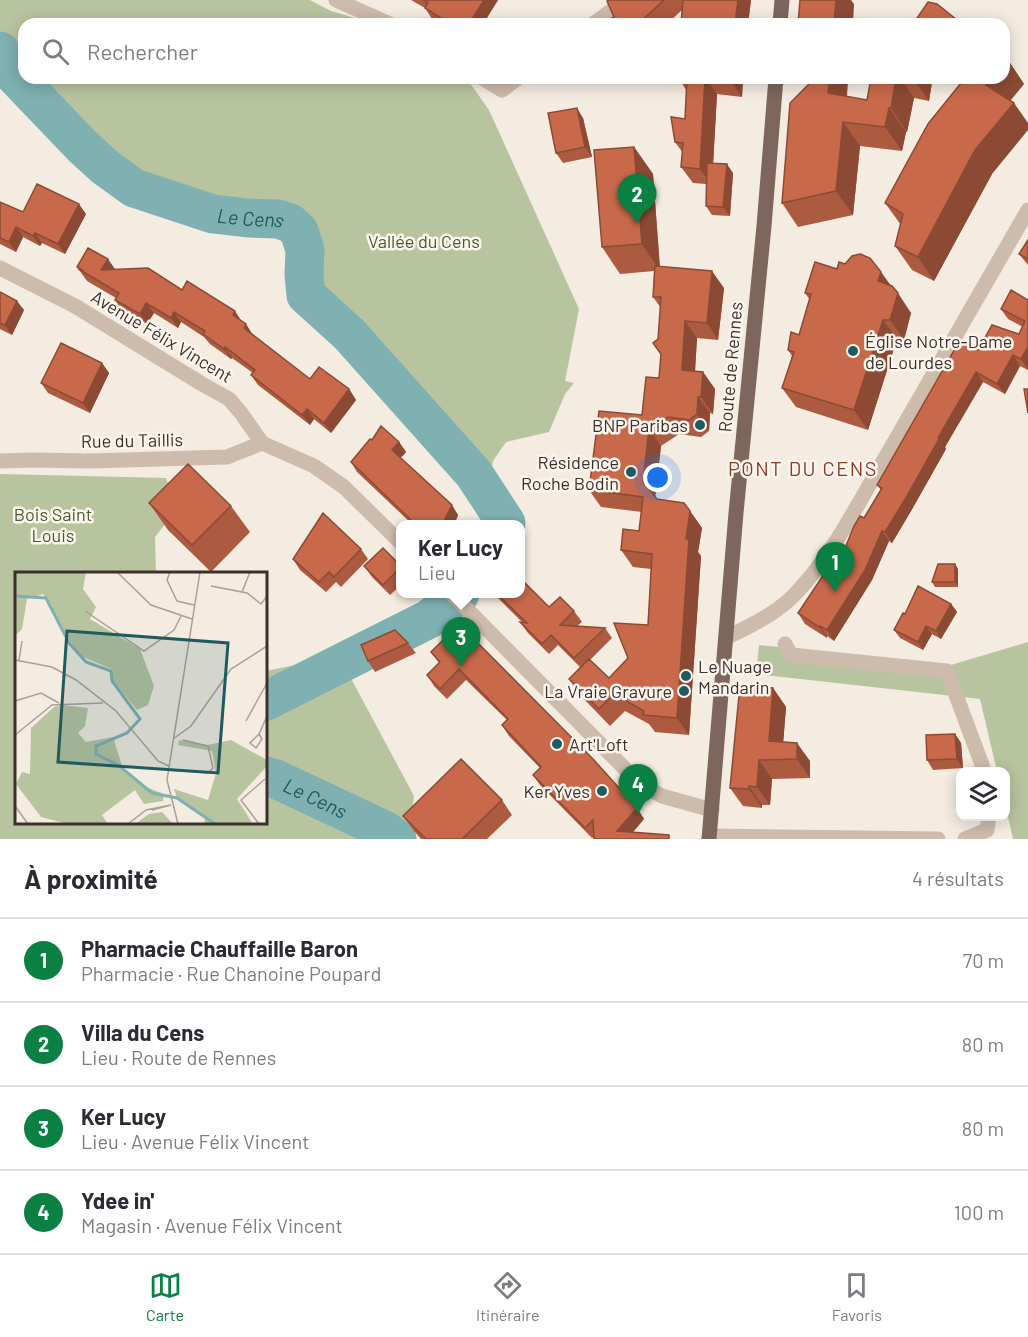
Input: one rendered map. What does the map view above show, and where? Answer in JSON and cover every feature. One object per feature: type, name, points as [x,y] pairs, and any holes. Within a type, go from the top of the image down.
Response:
[{"type":"main road","points":[[780,18],[782,0]]},
{"type":"main road","name":"Route de Rennes","points":[[709,838],[776,84]]},
{"type":"street","points":[[336,0],[376,18]]},
{"type":"street","points":[[601,18],[626,0]]},
{"type":"street","points":[[492,84],[501,90],[510,84]]},
{"type":"street","points":[[726,638],[776,611],[797,592],[830,551],[1028,210]]},
{"type":"street","name":"Avenue Félix Vincent","points":[[0,268],[75,306],[229,399],[242,413],[262,443]]},
{"type":"street","points":[[262,443],[314,466],[344,487],[396,538]]},
{"type":"street","name":"Rue du Taillis","points":[[0,461],[227,457],[262,443]]},
{"type":"street","points":[[456,598],[640,784],[662,796],[712,810]]},
{"type":"street","points":[[785,644],[791,655],[947,671],[983,767]]},
{"type":"street","points":[[965,839],[987,830],[988,821]]},
{"type":"street","points":[[709,838],[938,839]]},
{"type":"green space","points":[[0,0],[310,0],[331,11],[355,18],[18,18],[18,66],[9,47],[0,39]]},
{"type":"green space","name":"Vallée du Cens","points":[[34,84],[471,84],[489,110],[579,309],[565,381],[574,383],[565,394],[549,432],[506,442],[493,461],[491,471],[483,470],[347,322],[312,295],[310,268],[312,251],[304,228],[294,218],[281,213],[237,211],[138,181],[123,172],[96,149]]},
{"type":"green space","name":"Bois Saint Louis","points":[[0,474],[166,478],[177,509],[155,537],[156,572],[15,572],[15,824],[267,824],[267,671],[339,656],[414,796],[409,836],[413,839],[0,839]]},
{"type":"green space","points":[[1028,642],[1028,839],[1013,839],[1009,821],[1010,767],[996,767],[980,699],[756,674],[759,645],[951,665]]},
{"type":"building","points":[[423,0],[484,0],[473,18],[441,18],[425,8],[428,3]]},
{"type":"building","points":[[664,0],[644,18],[612,18],[614,17],[607,1]]},
{"type":"building","points":[[683,0],[738,0],[736,18],[682,18]]},
{"type":"building","points":[[800,0],[836,0],[834,18],[798,18]]},
{"type":"building","points":[[928,2],[937,4],[954,18],[917,18]]},
{"type":"building","points":[[687,84],[705,84],[700,169],[681,167],[683,143],[675,142],[671,117],[685,119]]},
{"type":"building","points":[[809,84],[829,84],[828,93],[867,100],[870,84],[895,84],[885,127],[843,122],[836,191],[782,203],[790,103]]},
{"type":"building","points":[[960,84],[987,84],[1014,103],[975,150],[918,257],[895,246],[903,214],[885,203],[928,124]]},
{"type":"building","points":[[577,108],[585,147],[556,153],[548,113]]},
{"type":"building","points":[[634,147],[642,244],[602,247],[594,150]]},
{"type":"building","points":[[707,163],[727,164],[723,207],[706,206]]},
{"type":"building","points":[[37,184],[79,204],[58,244],[35,233],[33,236],[16,227],[9,242],[0,238],[0,202],[23,212]]},
{"type":"building","points":[[1028,240],[1028,259],[1019,254]]},
{"type":"building","points":[[88,248],[108,259],[101,270],[148,268],[182,290],[187,281],[235,311],[233,315],[246,324],[244,328],[310,379],[319,367],[349,389],[324,423],[307,409],[302,415],[251,375],[255,370],[225,347],[224,349],[203,334],[205,331],[174,312],[171,318],[146,303],[140,314],[115,300],[119,293],[77,267]]},
{"type":"building","name":"Église Notre-Dame de Lourdes","points":[[860,254],[870,258],[881,272],[878,281],[892,286],[898,293],[890,320],[883,320],[854,410],[782,388],[794,352],[788,350],[791,332],[799,335],[811,294],[805,293],[815,262],[837,269],[839,262],[845,264],[852,256]]},
{"type":"building","points":[[655,266],[712,271],[707,323],[685,321],[682,370],[703,372],[697,414],[689,420],[668,417],[649,429],[643,482],[657,499],[684,503],[690,511],[686,539],[689,539],[677,718],[643,715],[644,711],[614,694],[599,709],[569,679],[589,659],[609,678],[628,658],[614,623],[648,625],[652,554],[621,550],[623,529],[639,531],[643,497],[589,490],[599,411],[642,415],[646,377],[659,378],[661,354],[653,343],[658,339],[661,297],[653,297]]},
{"type":"building","points":[[1011,290],[1028,300],[1028,347],[1021,359],[1013,355],[997,384],[976,372],[904,501],[885,532],[882,531],[865,570],[827,630],[819,627],[798,613],[840,550],[843,553],[860,516],[864,518],[882,488],[877,485],[960,340],[978,350],[992,325],[1019,334],[1025,321],[1001,309]]},
{"type":"building","points":[[0,292],[17,301],[5,325],[0,323]]},
{"type":"building","points":[[61,343],[102,363],[83,403],[41,383]]},
{"type":"building","points":[[1024,389],[1028,389],[1028,413]]},
{"type":"building","points":[[381,426],[399,442],[392,450],[452,505],[444,520],[411,520],[351,462],[370,439],[372,440]]},
{"type":"building","points":[[188,464],[231,506],[192,545],[149,503]]},
{"type":"building","points":[[323,513],[361,549],[334,577],[329,572],[319,582],[293,559]]},
{"type":"building","points":[[383,548],[396,561],[396,572],[383,585],[364,566]]},
{"type":"building","points":[[938,564],[955,564],[955,582],[932,582]]},
{"type":"building","points":[[525,583],[549,607],[560,597],[574,611],[560,625],[605,628],[574,658],[551,635],[542,644],[520,622],[527,623],[501,598],[525,598]]},
{"type":"building","points":[[918,586],[951,604],[936,631],[926,626],[918,642],[894,630],[903,613],[905,614]]},
{"type":"building","points":[[459,624],[593,759],[637,808],[617,831],[669,835],[669,839],[594,839],[593,820],[585,828],[533,775],[541,767],[502,725],[508,719],[459,669],[440,689],[427,675],[440,662],[431,652]]},
{"type":"building","points":[[395,630],[408,643],[368,661],[361,645]]},
{"type":"building","points":[[740,685],[773,688],[769,741],[797,743],[797,759],[759,760],[757,787],[749,786],[749,789],[730,788]]},
{"type":"building","points":[[955,734],[957,759],[927,760],[926,735]]},
{"type":"building","points":[[461,759],[502,800],[462,839],[426,839],[403,816]]},
{"type":"waterway","name":"Le Cens","points":[[0,51],[18,79]]},
{"type":"waterway","name":"Le Cens","points":[[23,84],[82,146],[105,167],[134,188],[213,214],[278,219],[290,223],[299,231],[305,250],[306,295],[349,334],[474,474],[504,520]]},
{"type":"waterway","name":"Le Cens","points":[[267,700],[429,619],[455,598]]},
{"type":"waterway","name":"Le Cens","points":[[267,776],[386,831],[397,839]]},
{"type":"place","name":"Villa du Cens","points":[[637,224]]},
{"type":"place","name":"Église Notre-Dame de Lourdes","points":[[853,351]]},
{"type":"place","name":"BNP Paribas","points":[[700,425]]},
{"type":"place","name":"Résidence Roche Bodin","points":[[631,472]]},
{"type":"place","name":"Pharmacie Chauffaille Baron","points":[[835,592]]},
{"type":"place","name":"Ker Lucy","points":[[461,667]]},
{"type":"place","name":"Le Nuage Mandarin","points":[[686,676]]},
{"type":"place","name":"La Vraie Gravure","points":[[684,691]]},
{"type":"place","name":"Art'Loft","points":[[557,744]]},
{"type":"place","name":"Ker Yves","points":[[602,791]]},
{"type":"place","name":"Ydee in'","points":[[638,814]]},
{"type":"district","name":"PONT DU CENS","points":[[803,468]]}]
